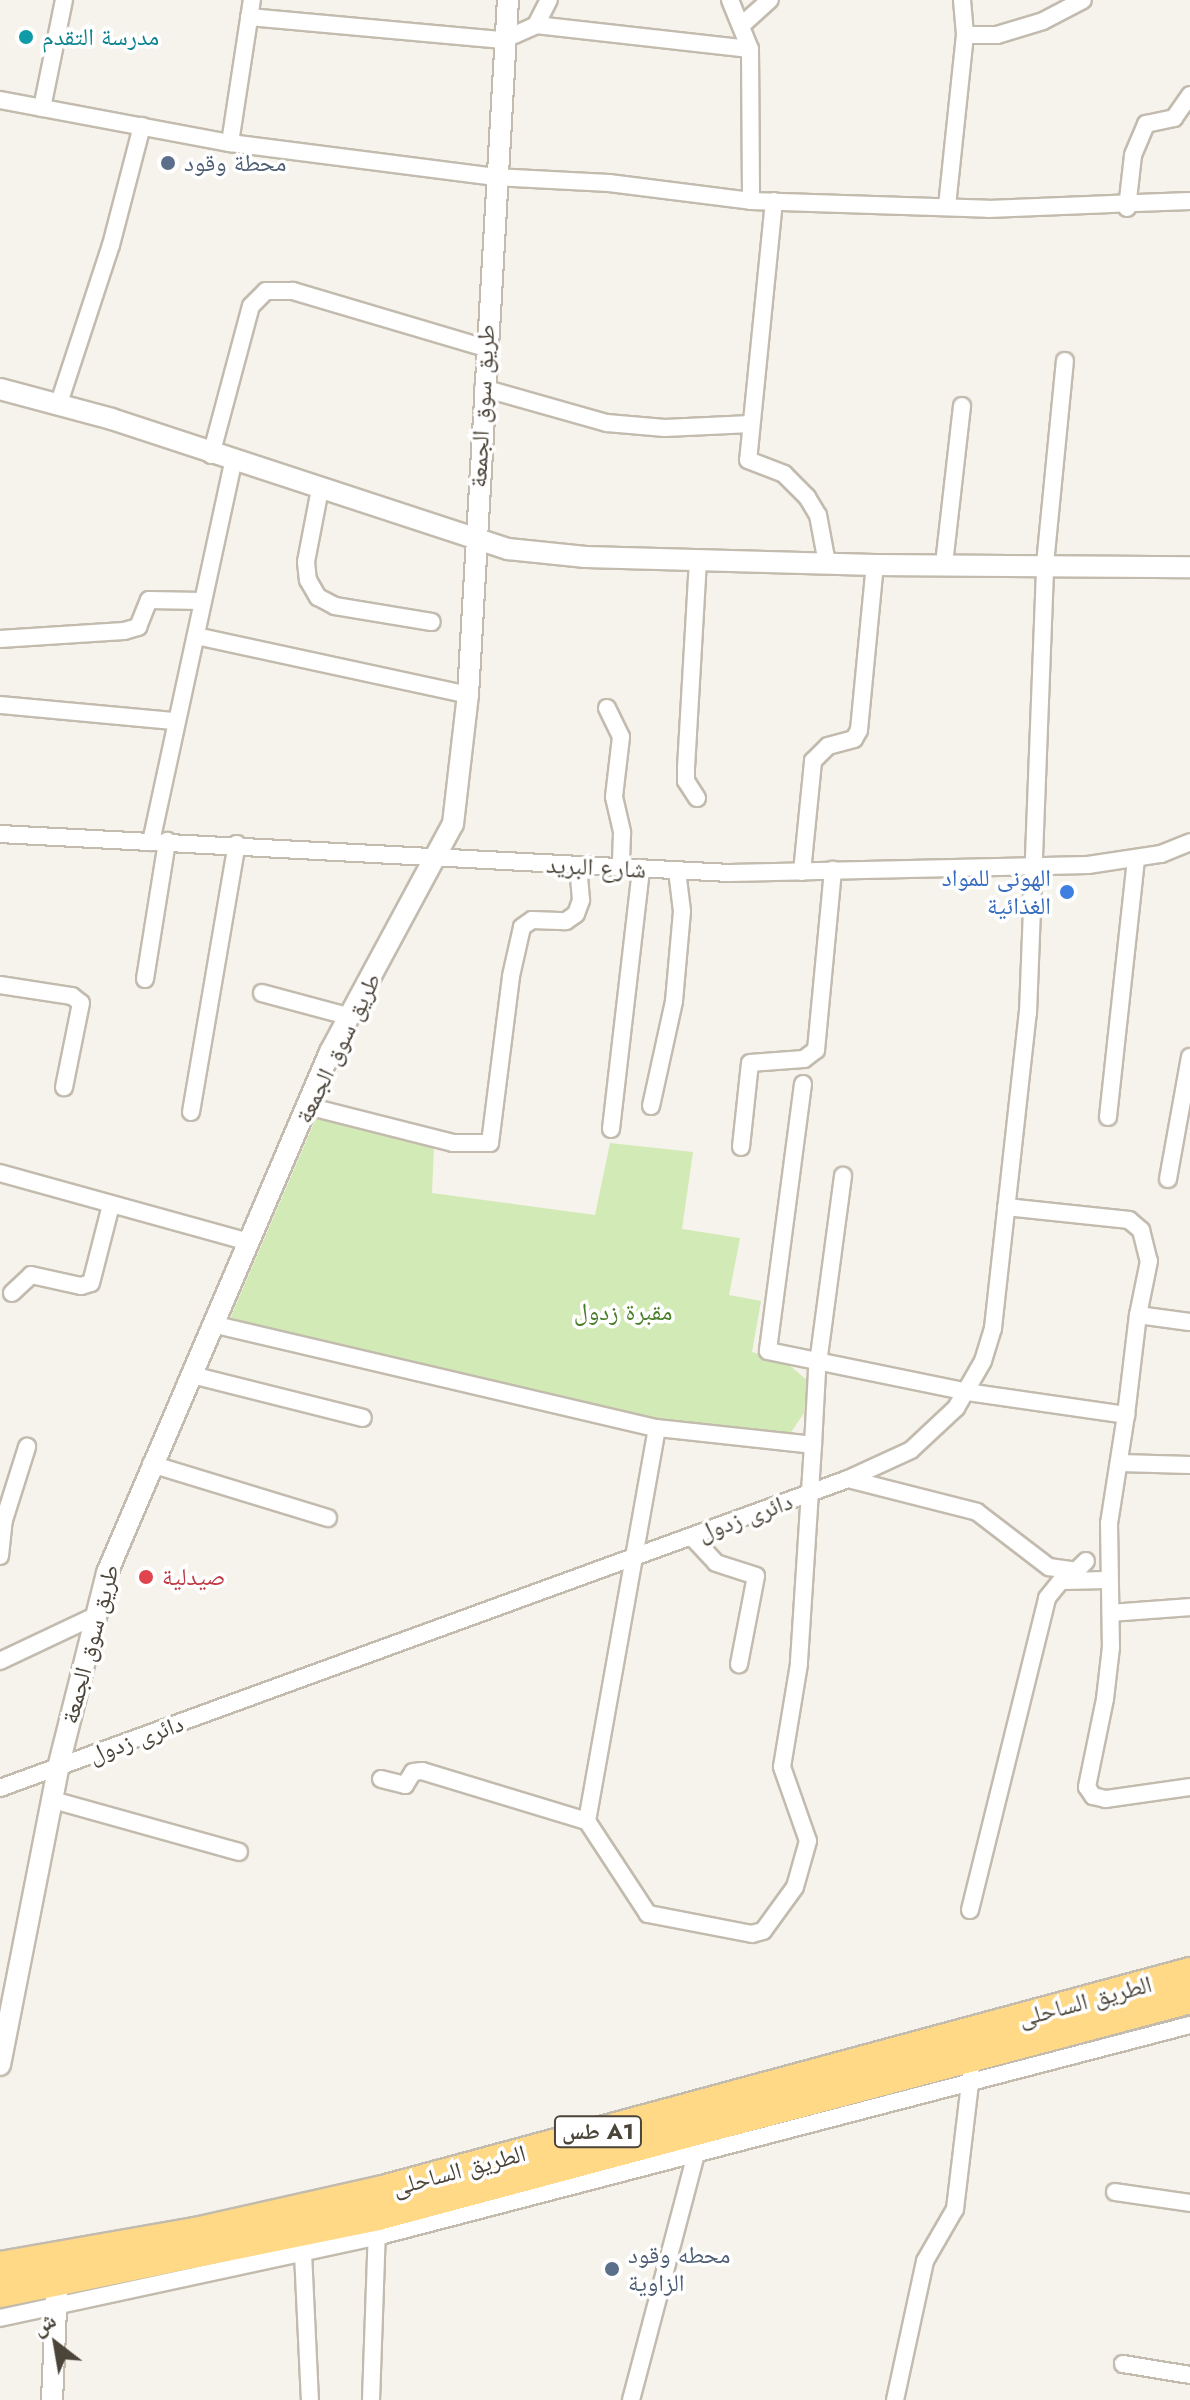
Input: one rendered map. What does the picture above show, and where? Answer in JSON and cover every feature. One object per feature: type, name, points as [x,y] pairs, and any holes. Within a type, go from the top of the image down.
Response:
[{"type":"highway","name":"الطريق الساحلى","points":[[0,2266],[195,2232],[378,2214],[1190,1972]]},
{"type":"highway","name":"الطريق الساحلى","points":[[0,2293],[57,2297],[378,2214],[971,2070],[1190,1999]]},
{"type":"street","points":[[42,108],[64,0]]},
{"type":"street","name":"طريق سوق الجمعة","points":[[0,2065],[58,1768],[93,1617],[151,1464],[192,1375],[245,1241],[307,1106],[413,890],[434,858],[457,805],[468,695],[494,177],[508,0]]},
{"type":"street","points":[[536,25],[549,0]]},
{"type":"street","points":[[730,0],[743,24],[750,49],[751,201]]},
{"type":"street","points":[[743,24],[770,0]]},
{"type":"street","points":[[947,206],[965,35],[962,0]]},
{"type":"street","points":[[965,35],[1008,31],[1083,0]]},
{"type":"street","points":[[230,143],[251,9],[503,40],[527,25],[536,25],[750,49]]},
{"type":"street","points":[[1127,208],[1133,155],[1146,124],[1174,118],[1190,95]]},
{"type":"street","points":[[0,100],[230,143],[494,177],[609,183],[751,201],[1127,208],[1190,201]]},
{"type":"street","points":[[59,403],[94,300],[142,126]]},
{"type":"street","points":[[774,201],[749,463],[784,474],[807,497],[818,515],[827,563]]},
{"type":"street","points":[[211,455],[251,306],[266,291],[293,291],[485,348]]},
{"type":"street","name":"دائرى زدول","points":[[0,1788],[848,1479],[911,1450],[942,1424],[967,1392],[993,1328],[1028,1013],[1045,564],[1065,361]]},
{"type":"street","points":[[483,388],[607,423],[665,428],[751,424]]},
{"type":"street","points":[[0,389],[59,403],[476,543],[549,555],[875,565],[1190,567]]},
{"type":"street","points":[[944,564],[962,406]]},
{"type":"street","points":[[145,979],[173,721],[196,636],[233,462]]},
{"type":"street","points":[[320,489],[306,562],[308,580],[318,597],[335,606],[432,622]]},
{"type":"street","points":[[697,798],[686,781],[686,768],[698,561]]},
{"type":"street","points":[[802,872],[813,761],[828,746],[854,739],[859,730],[875,565]]},
{"type":"street","points":[[0,639],[124,631],[138,627],[149,600],[202,601]]},
{"type":"street","points":[[196,636],[468,695]]},
{"type":"street","points":[[0,705],[173,721]]},
{"type":"street","points":[[607,708],[621,737],[614,784],[621,869]]},
{"type":"street","name":"شارع البريد","points":[[0,834],[237,844],[578,867],[802,872],[1035,867],[1136,859],[1174,851],[1190,842]]},
{"type":"street","points":[[191,1112],[237,844]]},
{"type":"street","points":[[1108,1117],[1136,859]]},
{"type":"street","points":[[307,1106],[453,1143],[490,1143],[511,976],[523,922],[566,921],[576,914],[581,900],[578,867]]},
{"type":"street","points":[[611,1129],[641,869]]},
{"type":"street","points":[[741,1147],[750,1063],[804,1059],[816,1050],[833,870]]},
{"type":"street","points":[[651,1106],[674,1001],[682,911],[677,871]]},
{"type":"street","points":[[0,985],[72,996],[81,1003],[64,1087]]},
{"type":"street","points":[[262,993],[351,1017]]},
{"type":"street","points":[[1168,1179],[1190,1057]]},
{"type":"street","points":[[803,1084],[768,1351],[967,1392],[1126,1415]]},
{"type":"street","points":[[0,1173],[245,1241]]},
{"type":"street","points":[[381,1779],[405,1785],[413,1772],[422,1771],[587,1821],[648,1914],[752,1934],[763,1931],[792,1892],[808,1841],[782,1767],[799,1664],[818,1361],[843,1176]]},
{"type":"street","points":[[12,1293],[31,1275],[81,1286],[91,1283],[111,1205]]},
{"type":"street","points":[[1006,1207],[1129,1220],[1141,1230],[1149,1261],[1138,1315],[1120,1463],[1109,1523],[1111,1613],[1105,1699],[1087,1787],[1098,1799],[1190,1787]]},
{"type":"street","points":[[1138,1315],[1190,1322]]},
{"type":"street","points":[[212,1324],[657,1428],[813,1445]]},
{"type":"street","points":[[192,1375],[363,1418]]},
{"type":"street","points":[[587,1821],[657,1428]]},
{"type":"street","points":[[0,1556],[4,1520],[27,1447]]},
{"type":"street","points":[[1120,1463],[1190,1465]]},
{"type":"street","points":[[151,1464],[328,1518]]},
{"type":"street","points":[[848,1479],[977,1512],[1049,1567],[1076,1571],[1086,1561]]},
{"type":"street","points":[[692,1537],[716,1563],[756,1576],[739,1664]]},
{"type":"street","points":[[970,1910],[1047,1598],[1061,1581],[1109,1580]]},
{"type":"street","points":[[1111,1613],[1190,1607]]},
{"type":"street","points":[[0,1661],[93,1617]]},
{"type":"street","points":[[53,1800],[239,1852]]},
{"type":"street","points":[[0,2318],[57,2297],[303,2253],[378,2214],[696,2154],[971,2070],[1190,2025]]},
{"type":"street","points":[[895,2400],[925,2261],[955,2209],[971,2070]]},
{"type":"street","points":[[631,2400],[696,2154]]},
{"type":"street","points":[[1115,2192],[1190,2203]]},
{"type":"street","points":[[371,2400],[378,2214]]},
{"type":"street","points":[[303,2253],[310,2400]]},
{"type":"street","points":[[52,2400],[57,2297]]},
{"type":"street","points":[[1123,2364],[1190,2375]]},
{"type":"green space","name":"مقبرة زدول","points":[[317,1116],[434,1147],[432,1193],[595,1215],[610,1143],[693,1152],[682,1229],[740,1238],[729,1295],[761,1301],[752,1352],[783,1360],[808,1381],[804,1413],[790,1434],[627,1416],[229,1321]]},
{"type":"place","name":"مدرسة التقدم","points":[[26,37]]},
{"type":"place","name":"محطة وقود","points":[[168,163]]},
{"type":"place","name":"الهونى للمواد الغذائية","points":[[1067,892]]},
{"type":"place","name":"صيدلية","points":[[146,1577]]},
{"type":"place","name":"محطه وقود الزاوية","points":[[612,2269]]}]
